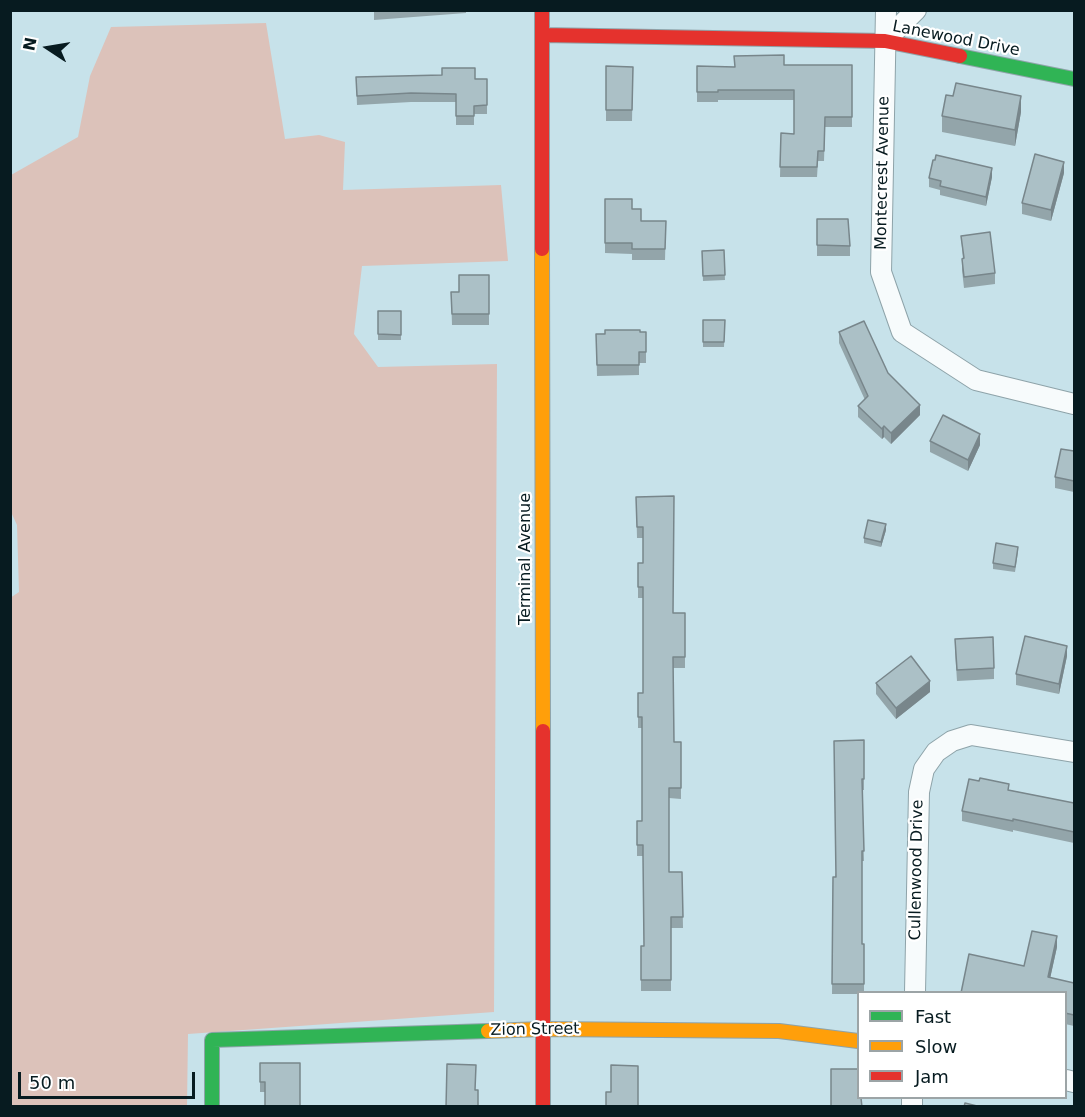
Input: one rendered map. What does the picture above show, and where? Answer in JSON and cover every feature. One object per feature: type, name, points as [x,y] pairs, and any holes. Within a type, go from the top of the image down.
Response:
[{"type":"street","name":"Terminal Avenue","points":[[542,10],[543,1107]]},
{"type":"street","name":"Montecrest Avenue","points":[[886,10],[881,273],[902,332],[976,380],[1074,404]]},
{"type":"street","points":[[885,41],[916,10]]},
{"type":"street","name":"Lanewood Drive","points":[[542,35],[885,41],[1074,79]]},
{"type":"street","name":"Cullenwood Drive","points":[[915,991],[919,792],[924,769],[936,752],[952,741],[971,735],[1074,752]]},
{"type":"street","name":"Zion Street","points":[[212,1107],[212,1040],[543,1029],[779,1031],[857,1041]]},
{"type":"shaded area","points":[[266,23],[285,139],[319,135],[345,142],[343,190],[501,185],[508,261],[362,266],[354,334],[378,367],[497,364],[494,1012],[188,1034],[187,1106],[11,1106],[10,598],[19,592],[17,525],[11,512],[11,175],[78,137],[90,76],[111,27]]},
{"type":"building","points":[[784,55],[784,65],[852,65],[852,117],[825,117],[824,151],[818,151],[817,167],[780,167],[781,133],[794,134],[794,90],[697,92],[697,66],[735,67],[734,56]]},
{"type":"building","points":[[606,66],[633,67],[632,110],[606,110]]},
{"type":"building","points":[[442,68],[475,68],[475,79],[487,79],[487,105],[474,106],[474,116],[456,116],[456,94],[411,93],[357,96],[356,77],[442,75]]},
{"type":"building","points":[[956,83],[1021,96],[1015,130],[942,116],[946,95],[953,96]]},
{"type":"building","points":[[1035,154],[1064,162],[1051,210],[1022,203]]},
{"type":"building","points":[[936,155],[992,168],[986,197],[940,186],[941,181],[929,178]]},
{"type":"building","points":[[605,199],[632,199],[632,209],[641,209],[641,221],[666,221],[665,249],[632,249],[632,243],[605,243]]},
{"type":"building","points":[[817,219],[848,219],[850,246],[817,245]]},
{"type":"building","points":[[990,232],[995,273],[964,277],[961,236]]},
{"type":"building","points":[[724,250],[725,275],[703,276],[702,251]]},
{"type":"building","points":[[459,275],[489,275],[489,314],[452,314],[451,292],[459,292]]},
{"type":"building","points":[[378,311],[401,311],[401,335],[378,334]]},
{"type":"building","points":[[703,320],[725,320],[724,342],[703,342]]},
{"type":"building","points":[[864,321],[888,373],[920,405],[891,433],[884,426],[882,429],[858,406],[868,396],[839,332]]},
{"type":"building","points":[[605,330],[646,332],[646,352],[639,352],[639,365],[597,365],[596,334],[605,334]]},
{"type":"building","points":[[943,415],[980,434],[968,460],[930,441]]},
{"type":"building","points":[[1061,449],[1074,451],[1074,481],[1055,477]]},
{"type":"building","points":[[674,496],[673,613],[685,613],[685,657],[673,657],[674,742],[681,742],[681,788],[669,788],[669,872],[682,872],[683,917],[671,917],[671,980],[641,980],[641,946],[644,946],[643,845],[637,845],[637,821],[642,821],[642,717],[638,717],[638,693],[643,693],[643,587],[638,587],[638,563],[643,563],[643,527],[637,527],[636,497]]},
{"type":"building","points":[[868,520],[886,524],[881,542],[864,538]]},
{"type":"building","points":[[996,543],[1018,547],[1015,567],[993,563]]},
{"type":"building","points":[[1025,636],[1067,646],[1059,684],[1016,674]]},
{"type":"building","points":[[993,637],[994,668],[957,670],[955,639]]},
{"type":"building","points":[[911,656],[930,681],[896,708],[876,683]]},
{"type":"building","points":[[864,740],[862,944],[864,944],[864,984],[832,984],[833,877],[836,877],[834,741]]},
{"type":"building","points":[[980,778],[1009,784],[1008,790],[1074,803],[1074,832],[962,811],[969,779],[979,781]]},
{"type":"building","points":[[1032,931],[1057,936],[1048,977],[1074,983],[1074,1015],[1067,1013],[1067,991],[961,991],[969,954],[1024,966]]},
{"type":"building","points":[[260,1063],[300,1063],[300,1107],[265,1107],[265,1082],[260,1082]]},
{"type":"building","points":[[447,1064],[476,1065],[475,1090],[478,1090],[478,1107],[446,1107]]},
{"type":"building","points":[[611,1065],[638,1066],[638,1107],[606,1107],[606,1092],[611,1092]]},
{"type":"building","points":[[831,1069],[857,1069],[857,1099],[861,1099],[862,1107],[831,1107]]},
{"type":"building","points":[[965,1103],[981,1107],[964,1107]]},
{"type":"traffic: fast","points":[[960,56],[1074,79]]},
{"type":"traffic: fast","points":[[212,1106],[212,1040],[488,1031]]},
{"type":"traffic: slow","points":[[542,249],[543,731]]},
{"type":"traffic: slow","points":[[488,1031],[543,1029],[779,1031],[857,1041]]},
{"type":"traffic: jam","points":[[542,10],[542,249]]},
{"type":"traffic: jam","points":[[542,35],[885,41],[960,56]]},
{"type":"traffic: jam","points":[[543,731],[543,1106]]}]
